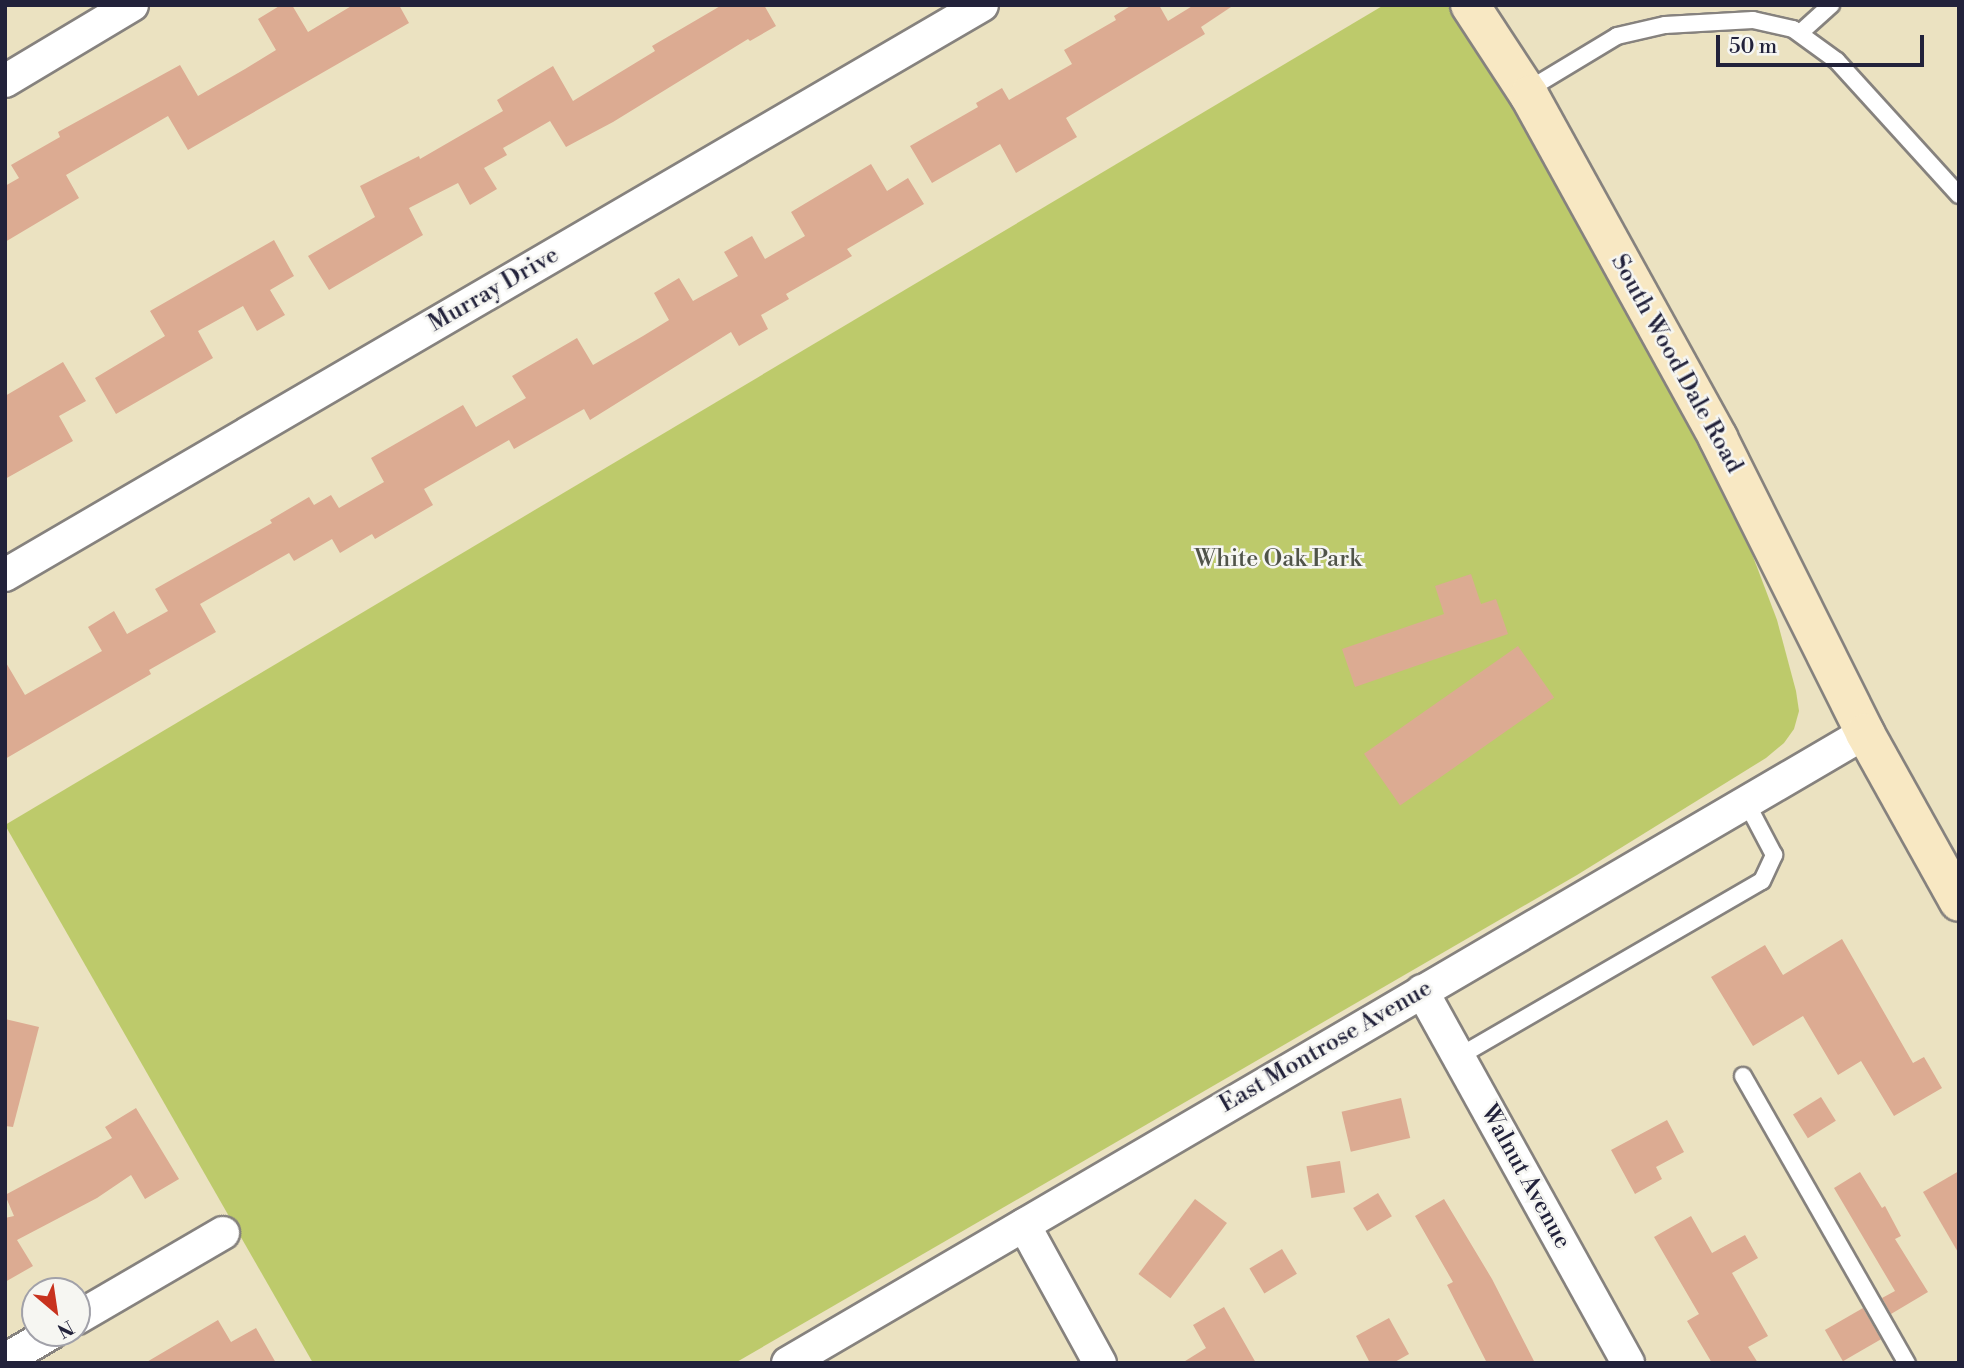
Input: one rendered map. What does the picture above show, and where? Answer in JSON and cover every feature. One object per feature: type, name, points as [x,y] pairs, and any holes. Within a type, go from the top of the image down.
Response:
[{"type":"main road","name":"South Wood Dale Road","points":[[1470,5],[1526,91],[1718,439],[1865,733],[1959,902]]},
{"type":"street","points":[[5,80],[132,5]]},
{"type":"street","name":"Murray Drive","points":[[5,575],[982,5]]},
{"type":"street","name":"East Montrose Avenue","points":[[788,1363],[1865,733]]},
{"type":"street","name":"Walnut Avenue","points":[[1422,991],[1629,1363]]},
{"type":"street","points":[[1024,1225],[1100,1363]]},
{"type":"street","points":[[91,1310],[223,1233]]},
{"type":"street","points":[[5,1360],[27,1347]]},
{"type":"lane","points":[[1800,33],[1830,5]]},
{"type":"lane","points":[[1526,91],[1617,36],[1728,13],[1794,29],[1837,61],[1959,195]]},
{"type":"lane","points":[[1458,1057],[1762,881],[1774,855],[1746,802]]},
{"type":"lane","points":[[1743,1076],[1907,1363]]},
{"type":"green space","name":"White Oak Park","points":[[1384,5],[1449,5],[1512,105],[1726,485],[1777,620],[1796,691],[1799,711],[1794,729],[1784,743],[1766,758],[1577,875],[735,1363],[313,1363],[5,825]]},
{"type":"building","points":[[281,5],[292,5],[308,32],[353,5],[399,5],[409,23],[188,150],[168,116],[66,175],[79,198],[5,242],[5,186],[19,178],[11,165],[60,137],[58,132],[180,65],[198,96],[245,69],[276,50],[258,19]]},
{"type":"building","points":[[722,5],[764,5],[776,26],[750,41],[748,39],[613,122],[566,147],[550,121],[503,148],[507,155],[484,168],[497,189],[470,205],[458,183],[409,208],[423,235],[329,290],[308,256],[375,217],[360,186],[419,156],[420,159],[503,111],[497,100],[553,66],[573,101],[655,51],[652,46]]},
{"type":"building","points":[[1132,5],[1159,5],[1168,21],[1194,5],[1234,5],[1201,27],[1205,34],[1066,118],[1077,137],[1016,173],[1000,144],[932,183],[910,146],[978,107],[976,103],[1002,88],[1009,100],[1072,64],[1064,50],[1116,20],[1114,16]]},
{"type":"building","points":[[871,164],[887,191],[908,178],[924,204],[847,249],[852,256],[786,294],[789,299],[761,315],[768,329],[739,346],[731,332],[590,420],[584,409],[514,449],[509,440],[424,489],[433,505],[375,539],[372,534],[340,553],[332,539],[294,561],[289,553],[200,604],[216,632],[149,670],[151,674],[5,759],[5,661],[25,695],[102,651],[88,627],[114,611],[127,634],[168,611],[155,589],[272,523],[270,520],[309,497],[314,505],[331,495],[339,508],[384,482],[371,458],[463,405],[476,427],[526,398],[512,376],[577,338],[593,365],[643,336],[669,320],[654,293],[679,278],[693,301],[738,276],[724,252],[752,236],[765,259],[805,236],[791,212]]},
{"type":"building","points":[[274,240],[294,276],[270,290],[285,315],[257,331],[243,306],[198,331],[213,358],[116,414],[95,378],[165,336],[150,311]]},
{"type":"building","points":[[63,362],[86,401],[59,416],[73,441],[5,479],[5,396]]},
{"type":"building","points":[[1471,574],[1481,604],[1496,599],[1508,634],[1355,687],[1342,649],[1444,614],[1435,586]]},
{"type":"building","points":[[1518,646],[1554,698],[1400,805],[1364,754]]},
{"type":"building","points":[[1842,939],[1913,1063],[1924,1057],[1942,1088],[1894,1116],[1861,1061],[1838,1075],[1803,1016],[1753,1046],[1711,977],[1765,945],[1783,975]]},
{"type":"building","points":[[5,1019],[39,1027],[13,1127],[5,1126]]},
{"type":"building","points":[[1821,1097],[1836,1121],[1808,1138],[1793,1114]]},
{"type":"building","points":[[1401,1098],[1410,1138],[1351,1152],[1342,1112]]},
{"type":"building","points":[[136,1108],[179,1179],[145,1199],[131,1175],[97,1198],[17,1240],[33,1266],[5,1282],[5,1218],[14,1216],[5,1195],[112,1138],[105,1127]]},
{"type":"building","points":[[1667,1120],[1684,1152],[1656,1167],[1662,1179],[1635,1194],[1611,1150]]},
{"type":"building","points":[[1340,1161],[1345,1193],[1311,1198],[1306,1166]]},
{"type":"building","points":[[1959,1171],[1959,1254],[1923,1192]]},
{"type":"building","points":[[1860,1172],[1882,1208],[1885,1206],[1901,1236],[1895,1239],[1928,1292],[1891,1314],[1882,1298],[1895,1291],[1834,1188]]},
{"type":"building","points":[[1378,1193],[1392,1216],[1367,1231],[1353,1208]]},
{"type":"building","points":[[1195,1199],[1227,1223],[1170,1298],[1138,1274]]},
{"type":"building","points":[[1444,1199],[1492,1279],[1535,1363],[1487,1363],[1447,1285],[1453,1282],[1415,1216]]},
{"type":"building","points":[[1691,1216],[1712,1253],[1745,1235],[1758,1258],[1732,1273],[1768,1336],[1748,1347],[1758,1363],[1712,1363],[1687,1321],[1699,1314],[1654,1237]]},
{"type":"building","points":[[1282,1249],[1297,1274],[1264,1293],[1249,1269]]},
{"type":"building","points":[[1224,1307],[1256,1363],[1182,1363],[1206,1348],[1193,1325]]},
{"type":"building","points":[[1863,1308],[1881,1339],[1843,1361],[1825,1330]]},
{"type":"building","points":[[1389,1318],[1409,1354],[1393,1363],[1370,1363],[1356,1336]]},
{"type":"building","points":[[218,1320],[231,1342],[256,1328],[276,1363],[145,1363]]}]
